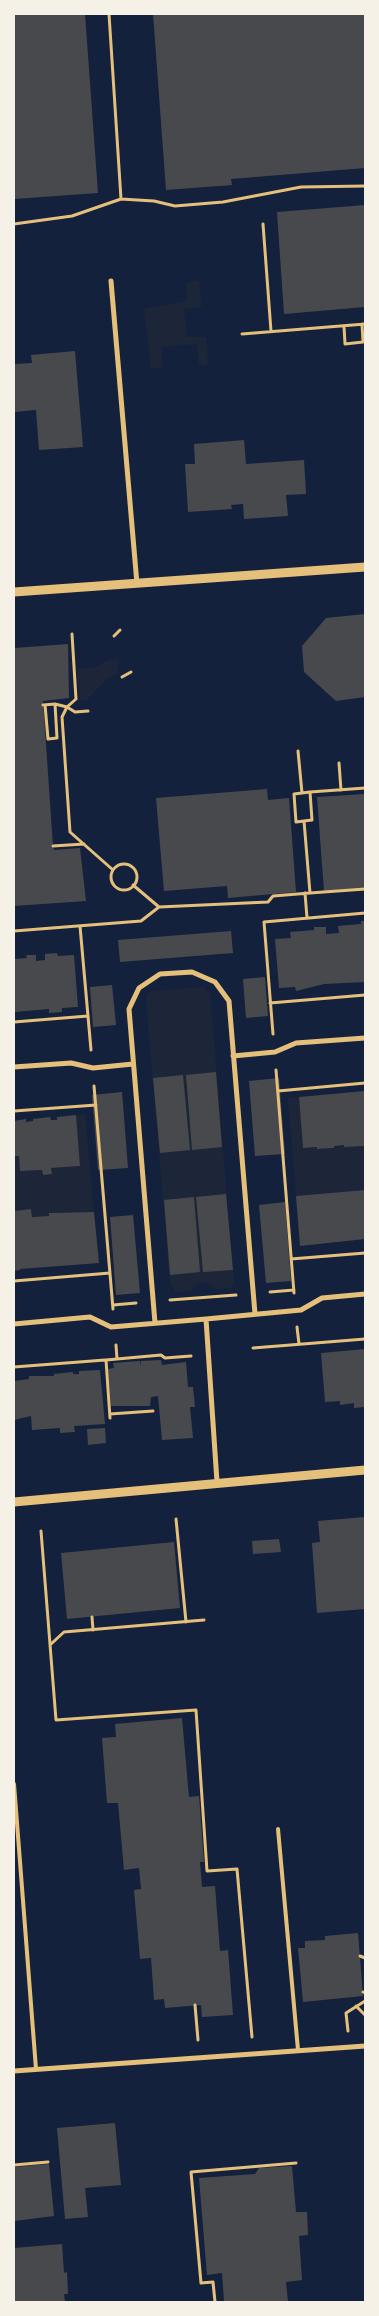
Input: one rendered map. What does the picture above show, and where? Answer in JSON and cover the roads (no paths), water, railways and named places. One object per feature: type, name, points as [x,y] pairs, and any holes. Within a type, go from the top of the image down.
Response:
[{"type":"street","points":[[111,281],[137,584]]},
{"type":"street","points":[[14,592],[365,567]]},
{"type":"street","points":[[155,1323],[129,1009],[139,988],[160,974],[192,972],[215,982],[229,1001],[255,1314]]},
{"type":"street","points":[[233,1056],[275,1052],[296,1043],[365,1038]]},
{"type":"street","points":[[14,1067],[70,1062],[93,1068],[133,1064]]},
{"type":"street","points":[[14,1324],[90,1317],[110,1327],[206,1319],[301,1310],[322,1298],[365,1294]]},
{"type":"street","points":[[206,1319],[217,1482]]},
{"type":"street","points":[[14,1502],[365,1470]]},
{"type":"street","points":[[14,2071],[365,2046]]},
{"type":"lane","points":[[14,1784],[36,2069]]},
{"type":"lane","points":[[278,1829],[298,2050]]}]
